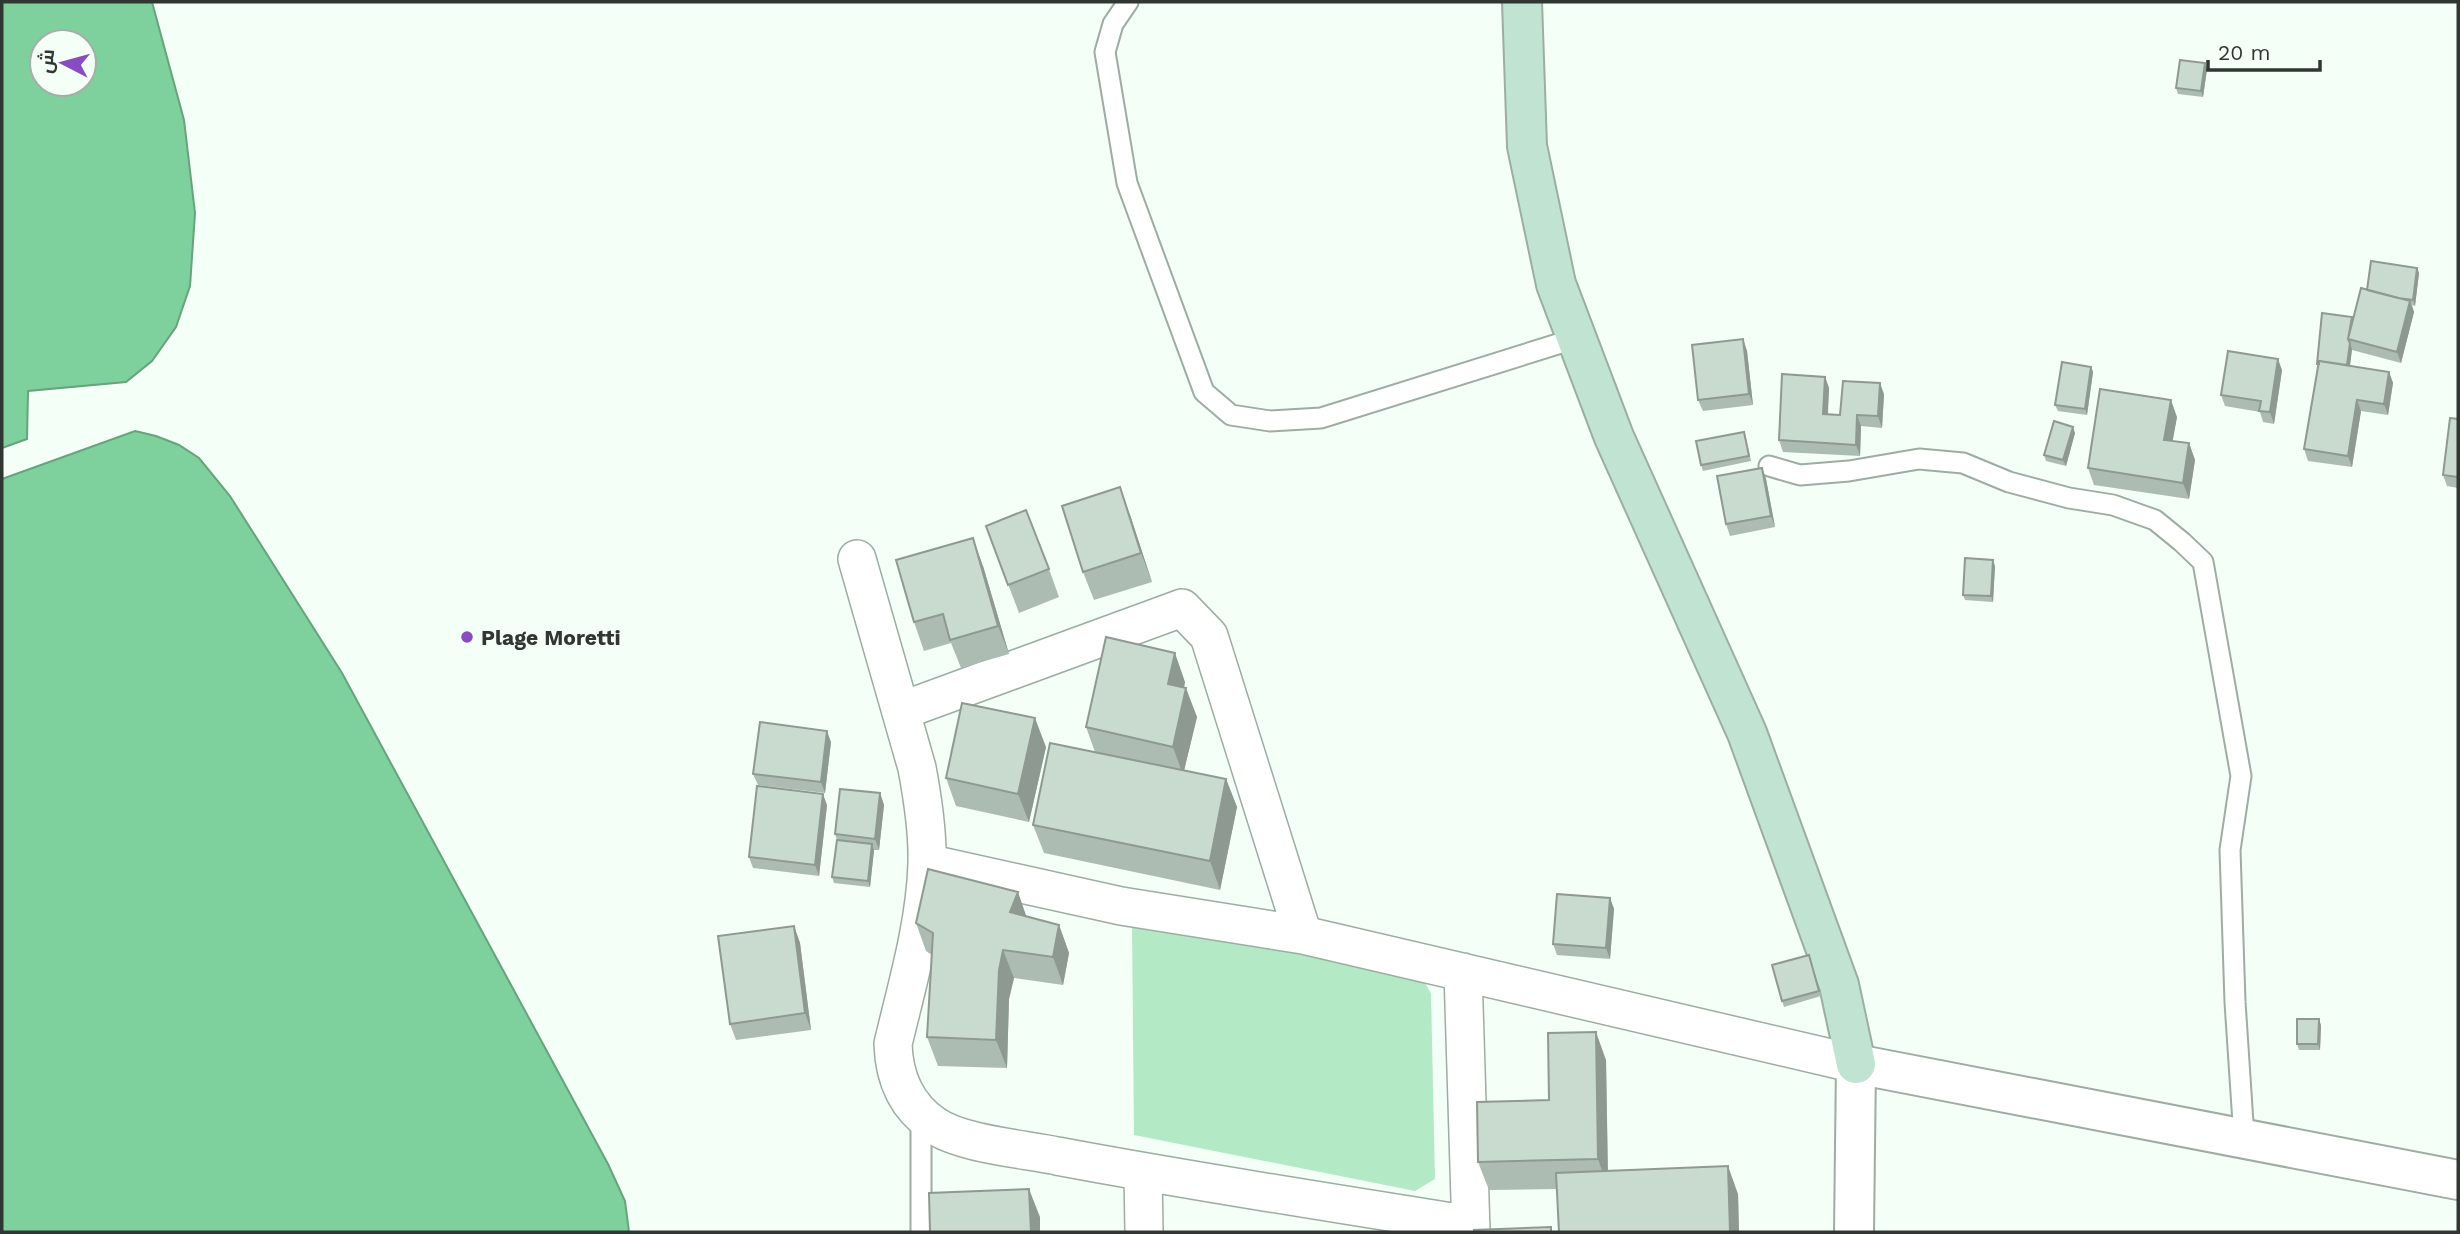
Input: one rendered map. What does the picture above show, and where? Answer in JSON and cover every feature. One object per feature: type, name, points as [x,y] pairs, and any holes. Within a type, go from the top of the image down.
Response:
[{"type":"main road","points":[[1522,2],[1527,146],[1556,284],[1614,437],[1747,733],[1839,985],[1856,1064]]},
{"type":"street","points":[[857,559],[917,768],[923,800],[927,863],[924,900],[893,1044],[899,1083],[909,1101],[935,1126],[968,1139],[1471,1228],[1463,972]]},
{"type":"street","points":[[901,711],[1182,608],[1209,636],[1303,935]]},
{"type":"street","points":[[927,863],[1121,906],[1303,935],[1856,1064],[2458,1181]]},
{"type":"street","points":[[1854,1232],[1856,1064]]},
{"type":"street","points":[[1143,1172],[1144,1232]]},
{"type":"lane","points":[[1128,2],[1113,24],[1105,52],[1128,183],[1204,392],[1231,415],[1270,421],[1321,418],[1577,338]]},
{"type":"lane","points":[[1769,466],[1800,475],[1849,471],[1919,459],[1963,463],[2009,482],[2068,498],[2112,505],[2155,520],[2203,562],[2241,776],[2231,850],[2235,1002],[2244,1138]]},
{"type":"lane","points":[[921,1115],[921,1232]]},
{"type":"shaded area","points":[[2,2],[152,2],[184,120],[195,213],[190,286],[176,327],[152,361],[126,382],[28,391],[27,439],[2,448]]},
{"type":"shaded area","points":[[135,431],[179,445],[199,458],[230,496],[342,673],[608,1164],[625,1201],[629,1232],[2,1232],[2,479]]},
{"type":"shaded area","points":[[1132,921],[1422,977],[1431,994],[1435,1179],[1415,1191],[1134,1135]]},
{"type":"building","points":[[2180,60],[2205,63],[2201,91],[2176,88]]},
{"type":"building","points":[[2371,261],[2417,268],[2413,300],[2367,290]]},
{"type":"building","points":[[2361,288],[2410,301],[2397,352],[2348,339]]},
{"type":"building","points":[[2322,313],[2352,317],[2347,365],[2319,361],[2317,364]]},
{"type":"building","points":[[1743,339],[1749,394],[1698,400],[1692,345]]},
{"type":"building","points":[[2228,351],[2278,359],[2270,412],[2259,411],[2261,401],[2221,395]]},
{"type":"building","points":[[2319,361],[2389,372],[2384,404],[2357,400],[2348,456],[2304,449]]},
{"type":"building","points":[[2062,362],[2091,367],[2085,409],[2055,405]]},
{"type":"building","points":[[1782,374],[1825,377],[1823,414],[1840,415],[1843,381],[1880,383],[1878,416],[1857,415],[1856,445],[1779,440]]},
{"type":"building","points":[[2100,389],[2171,400],[2164,440],[2189,443],[2183,483],[2088,468]]},
{"type":"building","points":[[2450,418],[2458,419],[2458,477],[2443,475]]},
{"type":"building","points":[[2054,421],[2073,427],[2063,460],[2044,455]]},
{"type":"building","points":[[1744,432],[1749,456],[1701,465],[1696,441]]},
{"type":"building","points":[[1762,468],[1771,516],[1726,524],[1717,476]]},
{"type":"building","points":[[1120,487],[1141,553],[1083,572],[1062,506]]},
{"type":"building","points":[[1026,510],[1049,569],[1008,585],[986,526]]},
{"type":"building","points":[[973,538],[998,626],[950,640],[943,614],[914,622],[896,560]]},
{"type":"building","points":[[1965,558],[1993,560],[1991,596],[1963,595]]},
{"type":"building","points":[[1106,637],[1175,653],[1168,684],[1186,688],[1173,747],[1086,727]]},
{"type":"building","points":[[962,703],[1035,718],[1018,794],[946,778]]},
{"type":"building","points":[[760,722],[827,731],[821,782],[753,774]]},
{"type":"building","points":[[1050,743],[1226,779],[1210,861],[1033,825]]},
{"type":"building","points":[[757,786],[823,794],[815,865],[749,857]]},
{"type":"building","points":[[840,789],[880,793],[875,839],[835,834]]},
{"type":"building","points":[[837,840],[872,844],[868,881],[832,877]]},
{"type":"building","points":[[928,869],[1018,892],[1010,912],[1059,925],[1053,957],[1003,950],[999,970],[996,1040],[927,1037],[933,933],[916,923]]},
{"type":"building","points":[[1557,894],[1610,898],[1606,948],[1553,944]]},
{"type":"building","points":[[794,926],[805,1013],[730,1024],[718,936]]},
{"type":"building","points":[[1809,955],[1819,991],[1782,1001],[1772,965]]},
{"type":"building","points":[[2297,1019],[2319,1019],[2318,1044],[2297,1044]]},
{"type":"building","points":[[1596,1032],[1598,1159],[1478,1162],[1477,1102],[1549,1100],[1548,1033]]},
{"type":"building","points":[[1728,1166],[1730,1232],[1559,1232],[1556,1173]]},
{"type":"building","points":[[1029,1189],[1031,1232],[930,1232],[929,1193]]},
{"type":"building","points":[[1551,1227],[1551,1232],[1474,1232],[1474,1230]]},
{"type":"place","name":"Plage Moretti","points":[[467,637]]}]
